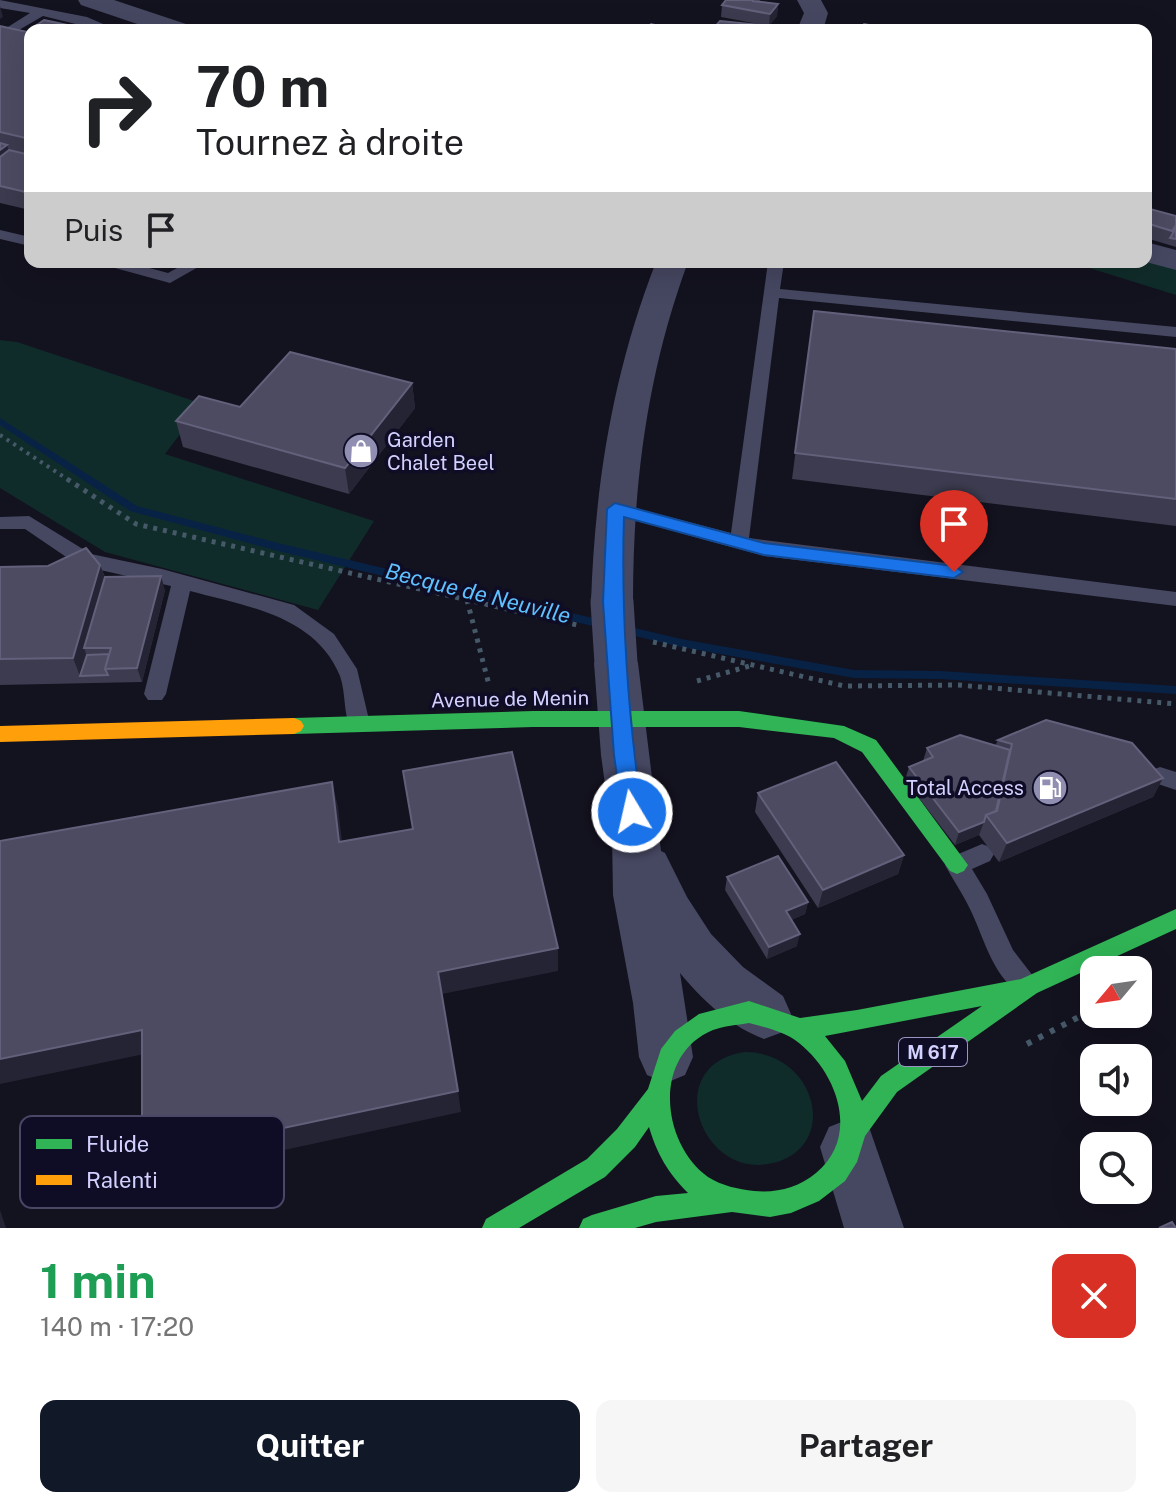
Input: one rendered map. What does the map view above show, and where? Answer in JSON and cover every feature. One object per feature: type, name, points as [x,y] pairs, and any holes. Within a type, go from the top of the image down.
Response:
[{"type":"main road","name":"Avenue de Menin","points":[[0,734],[498,721],[739,719],[837,731],[869,746],[957,865]]},
{"type":"main road","name":"M 617","points":[[850,1140],[889,1084],[1029,986],[1176,919]]},
{"type":"main road","name":"M 617","points":[[783,1021],[871,1021],[986,992],[1029,986]]},
{"type":"main road","points":[[495,1228],[596,1168],[626,1138],[684,1035],[707,1020],[735,1013],[783,1021],[833,1056],[846,1080],[853,1106],[850,1140],[835,1171],[815,1191],[758,1212],[656,1209],[592,1228]]},
{"type":"main road","points":[[661,1077],[658,1126],[678,1165],[701,1187],[758,1212]]},
{"type":"street","points":[[90,0],[162,24]]},
{"type":"street","points":[[809,0],[816,13],[812,24]]},
{"type":"street","points":[[1152,254],[1176,260]]},
{"type":"street","points":[[661,1077],[660,1003],[638,895],[636,836],[621,721],[612,602],[615,509],[622,448],[636,372],[670,268]]},
{"type":"street","points":[[636,836],[658,893],[687,945],[715,976],[783,1021]]},
{"type":"street","points":[[850,1140],[874,1228]]},
{"type":"lane","points":[[0,4],[94,24]]},
{"type":"lane","points":[[0,37],[39,13]]},
{"type":"lane","points":[[0,234],[24,240]]},
{"type":"lane","points":[[132,268],[170,278],[188,268]]},
{"type":"lane","points":[[739,542],[775,268]]},
{"type":"lane","points":[[771,293],[1176,332]]},
{"type":"lane","points":[[615,509],[764,549],[1176,599]]},
{"type":"lane","points":[[0,523],[29,522],[85,560],[287,610],[327,639],[350,675],[359,724]]},
{"type":"lane","points":[[155,694],[182,582]]},
{"type":"lane","points":[[982,854],[957,865],[979,901],[1004,958],[1029,986]]},
{"type":"path","points":[[467,600],[498,721]]},
{"type":"path","points":[[1025,1035],[1080,1006]]},
{"type":"path","points":[[1015,1051],[1080,1016]]},
{"type":"green space","points":[[1152,263],[1176,263],[1176,295],[1089,268],[1152,268]]},
{"type":"green space","points":[[0,340],[17,342],[203,404],[165,454],[374,521],[318,610],[105,552],[0,488]]},
{"type":"green space","points":[[745,1052],[769,1056],[789,1067],[803,1083],[811,1101],[813,1120],[807,1138],[794,1153],[773,1163],[747,1164],[726,1155],[710,1139],[700,1119],[697,1097],[703,1077],[719,1061]]},
{"type":"building","points":[[726,0],[778,4],[770,14],[722,5]]},
{"type":"building","points":[[44,20],[63,24],[38,24]]},
{"type":"building","points":[[720,21],[751,24],[717,24]]},
{"type":"building","points":[[0,26],[24,31],[24,138],[0,132]]},
{"type":"building","points":[[9,150],[24,154],[24,192],[0,186],[0,157]]},
{"type":"building","points":[[1152,210],[1176,216],[1172,231],[1152,225]]},
{"type":"building","points":[[814,311],[1176,349],[1176,499],[795,453]]},
{"type":"building","points":[[290,352],[412,383],[345,468],[176,421],[199,396],[240,407]]},
{"type":"building","points":[[86,548],[100,565],[73,658],[0,659],[0,567],[48,566]]},
{"type":"building","points":[[161,576],[137,668],[105,669],[111,648],[84,648],[105,577]]},
{"type":"building","points":[[109,654],[105,669],[108,675],[80,676],[87,655]]},
{"type":"building","points":[[1046,720],[1132,743],[1163,778],[1007,843],[986,815],[997,811],[1012,744],[998,740]]},
{"type":"building","points":[[960,735],[1010,750],[996,811],[986,815],[984,822],[959,832],[909,767],[933,757],[927,748]]},
{"type":"building","points":[[512,752],[558,948],[438,972],[458,1091],[284,1128],[284,1116],[142,1116],[142,1030],[0,1059],[0,841],[332,782],[339,842],[413,829],[403,771]]},
{"type":"building","points":[[836,762],[904,855],[823,890],[758,793]]},
{"type":"building","points":[[778,856],[808,902],[786,911],[800,934],[769,947],[727,877]]},
{"type":"building","points":[[1172,1222],[1176,1228],[1159,1228]]},
{"type":"waterway","name":"Becque de Neuville","points":[[0,421],[134,509],[278,547],[605,625]]},
{"type":"waterway","name":"Becque de Neuville","points":[[622,629],[681,643],[854,674],[940,675],[1176,690]]},
{"type":"traffic: fast","points":[[294,726],[533,719],[739,719],[837,731],[869,746],[957,865]]},
{"type":"traffic: fast","points":[[852,1133],[889,1084],[1029,986],[1176,919]]},
{"type":"traffic: fast","points":[[802,1028],[857,1021],[1018,988]]},
{"type":"traffic: fast","points":[[749,1012],[790,1024],[823,1050],[847,1089],[853,1111],[853,1133],[848,1153],[836,1172],[811,1192],[781,1203],[743,1202],[704,1189],[680,1168],[668,1148],[660,1125],[658,1102],[661,1078],[669,1057],[683,1038],[707,1022],[749,1012]]},
{"type":"traffic: fast","points":[[495,1228],[596,1168],[626,1138],[655,1098]]},
{"type":"traffic: fast","points":[[592,1228],[656,1209],[729,1201]]},
{"type":"traffic: slow","points":[[0,734],[294,726]]},
{"type":"place","name":"Garden Chalet Beel","points":[[361,451]]},
{"type":"place","name":"Total Access","points":[[1050,788]]},
{"type":"route","points":[[632,812],[624,755],[612,602],[615,509],[764,549],[954,572]]}]
